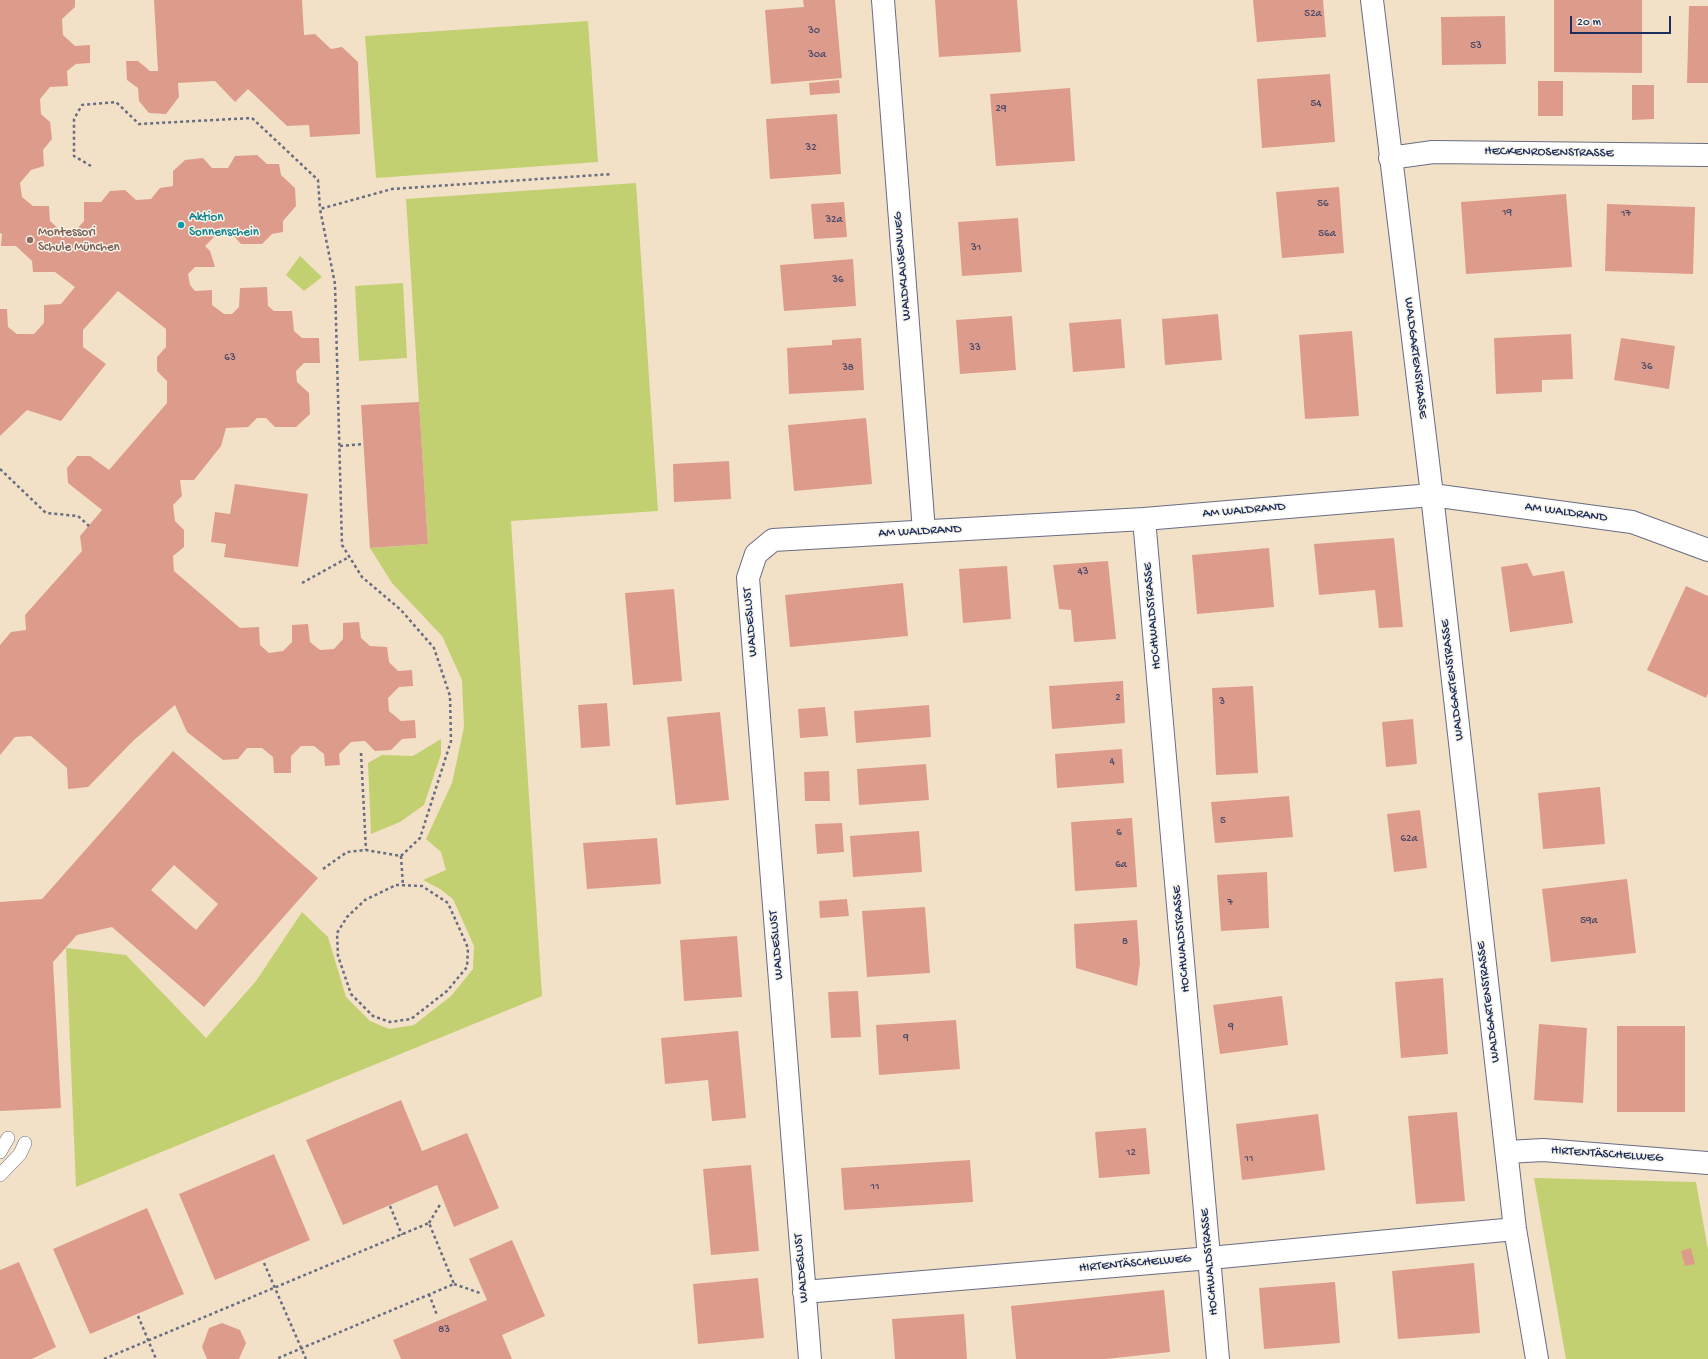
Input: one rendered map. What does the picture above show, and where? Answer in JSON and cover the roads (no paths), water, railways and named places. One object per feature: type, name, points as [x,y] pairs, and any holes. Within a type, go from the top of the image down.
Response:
[{"type":"street","name":"WALDKLAUSENWEG","points":[[882,0],[924,531]]},
{"type":"street","name":"WALDGARTENSTRASSE","points":[[1372,0],[1432,495],[1515,1229],[1537,1359]]},
{"type":"street","name":"HECKENROSENSTRASSE","points":[[1390,158],[1433,152],[1708,155]]},
{"type":"street","name":"AM WALDRAND","points":[[773,540],[1144,519],[1432,495],[1632,522],[1708,550]]},
{"type":"street","name":"HOCHWALDSTRASSE","points":[[1144,519],[1218,1359]]},
{"type":"street","name":"WALDESLUST","points":[[773,540],[756,554],[748,578],[810,1359]]},
{"type":"street","name":"HIRTENTÄSCHELWEG","points":[[1507,1152],[1543,1150],[1708,1163]]},
{"type":"street","name":"HIRTENTÄSCHELWEG","points":[[804,1292],[1210,1258],[1515,1229]]},
{"type":"lane","points":[[0,1152],[8,1138]]},
{"type":"lane","points":[[0,1175],[20,1154],[25,1143]]},
{"type":"place","name":"Aktion Sonnenschein","points":[[181,225]]},
{"type":"place","name":"Montessori Schule München","points":[[30,240]]}]
